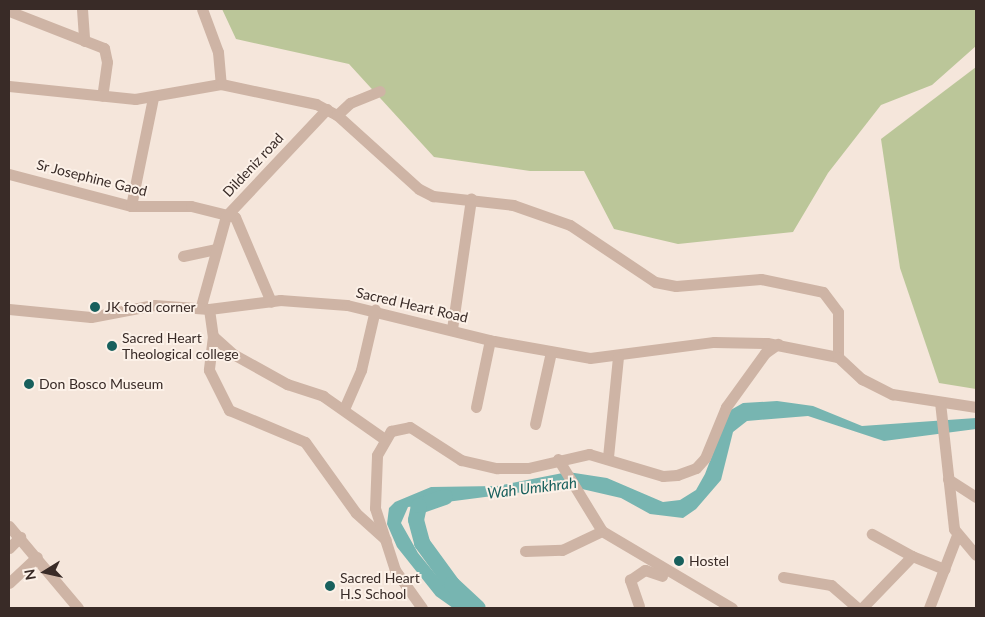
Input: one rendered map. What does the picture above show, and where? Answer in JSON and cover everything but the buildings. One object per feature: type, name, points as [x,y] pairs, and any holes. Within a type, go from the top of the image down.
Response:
[{"type":"street","points":[[82,9],[84,41]]},
{"type":"street","points":[[202,9],[218,52],[221,84]]},
{"type":"street","points":[[9,11],[84,41],[108,54],[102,96]]},
{"type":"street","points":[[9,86],[102,96],[153,98],[221,84],[332,112],[419,190],[433,196],[471,198],[513,205],[570,225],[639,275],[664,285],[761,278],[823,292],[838,312],[838,357],[862,379],[892,394],[976,407]]},
{"type":"street","name":"Dildeniz road","points":[[205,308],[215,249],[226,216],[332,112],[380,91]]},
{"type":"street","points":[[131,206],[153,98]]},
{"type":"street","name":"Sr Josephine Gaod","points":[[9,174],[131,206],[191,206],[226,216]]},
{"type":"street","points":[[452,329],[471,198]]},
{"type":"street","points":[[226,216],[238,222],[271,302]]},
{"type":"street","points":[[183,256],[215,249]]},
{"type":"street","name":"Sacred Heart Road","points":[[9,309],[91,317],[142,306],[205,308],[271,302],[376,310],[490,340],[551,352],[618,357],[714,342],[778,344],[838,357]]},
{"type":"street","points":[[205,308],[213,336],[209,370],[229,410],[306,442],[356,513],[388,541]]},
{"type":"street","points":[[344,410],[361,370],[376,310]]},
{"type":"street","points":[[213,336],[262,372],[344,410],[383,438]]},
{"type":"street","points":[[476,407],[490,340]]},
{"type":"street","points":[[422,608],[406,590],[376,508],[374,485],[383,438],[396,428],[410,427],[461,460],[497,468],[528,468],[558,459],[608,457],[664,476],[696,468],[705,458],[726,407],[765,353],[778,344]]},
{"type":"street","points":[[535,424],[551,352]]},
{"type":"street","points":[[608,457],[618,357]]},
{"type":"street","points":[[929,608],[957,535],[948,479],[944,415],[940,402]]},
{"type":"street","points":[[558,459],[572,488],[602,531],[678,576],[714,604],[732,608]]},
{"type":"street","points":[[948,479],[976,497]]},
{"type":"street","points":[[9,526],[78,608]]},
{"type":"street","points":[[525,550],[557,551],[602,531]]},
{"type":"street","points":[[872,534],[912,556],[944,569]]},
{"type":"street","points":[[957,535],[976,555]]},
{"type":"street","points":[[9,548],[20,537]]},
{"type":"street","points":[[862,608],[912,556]]},
{"type":"street","points":[[9,583],[37,557]]},
{"type":"street","points":[[639,606],[629,584],[641,571],[669,579],[678,576]]},
{"type":"street","points":[[783,577],[831,586],[857,608]]},
{"type":"green space","points":[[222,9],[976,9],[976,46],[932,85],[881,105],[828,173],[793,232],[678,244],[614,229],[584,171],[530,171],[434,157],[349,64],[236,39]]},
{"type":"green space","points":[[976,67],[976,389],[939,383],[900,268],[881,139]]},
{"type":"water","points":[[777,401],[813,406],[862,426],[976,418],[976,429],[884,441],[808,416],[747,421],[733,432],[721,480],[696,509],[683,518],[650,514],[621,498],[569,486],[408,507],[401,523],[418,553],[445,586],[479,608],[453,608],[436,596],[397,547],[387,524],[389,508],[395,502],[431,487],[497,486],[568,472],[607,478],[663,502],[680,500],[696,490],[705,474],[729,411],[743,403]]},
{"type":"waterway","name":"Wah Umkhrah","points":[[445,497],[419,506],[416,520],[422,543],[452,584],[478,608]]},
{"type":"place","name":"JK food corner","points":[[95,307]]},
{"type":"place","name":"Sacred Heart Theological college","points":[[112,346]]},
{"type":"place","name":"Don Bosco Museum","points":[[29,384]]},
{"type":"place","name":"Hostel","points":[[679,561]]},
{"type":"place","name":"Sacred Heart H.S School","points":[[330,586]]}]
